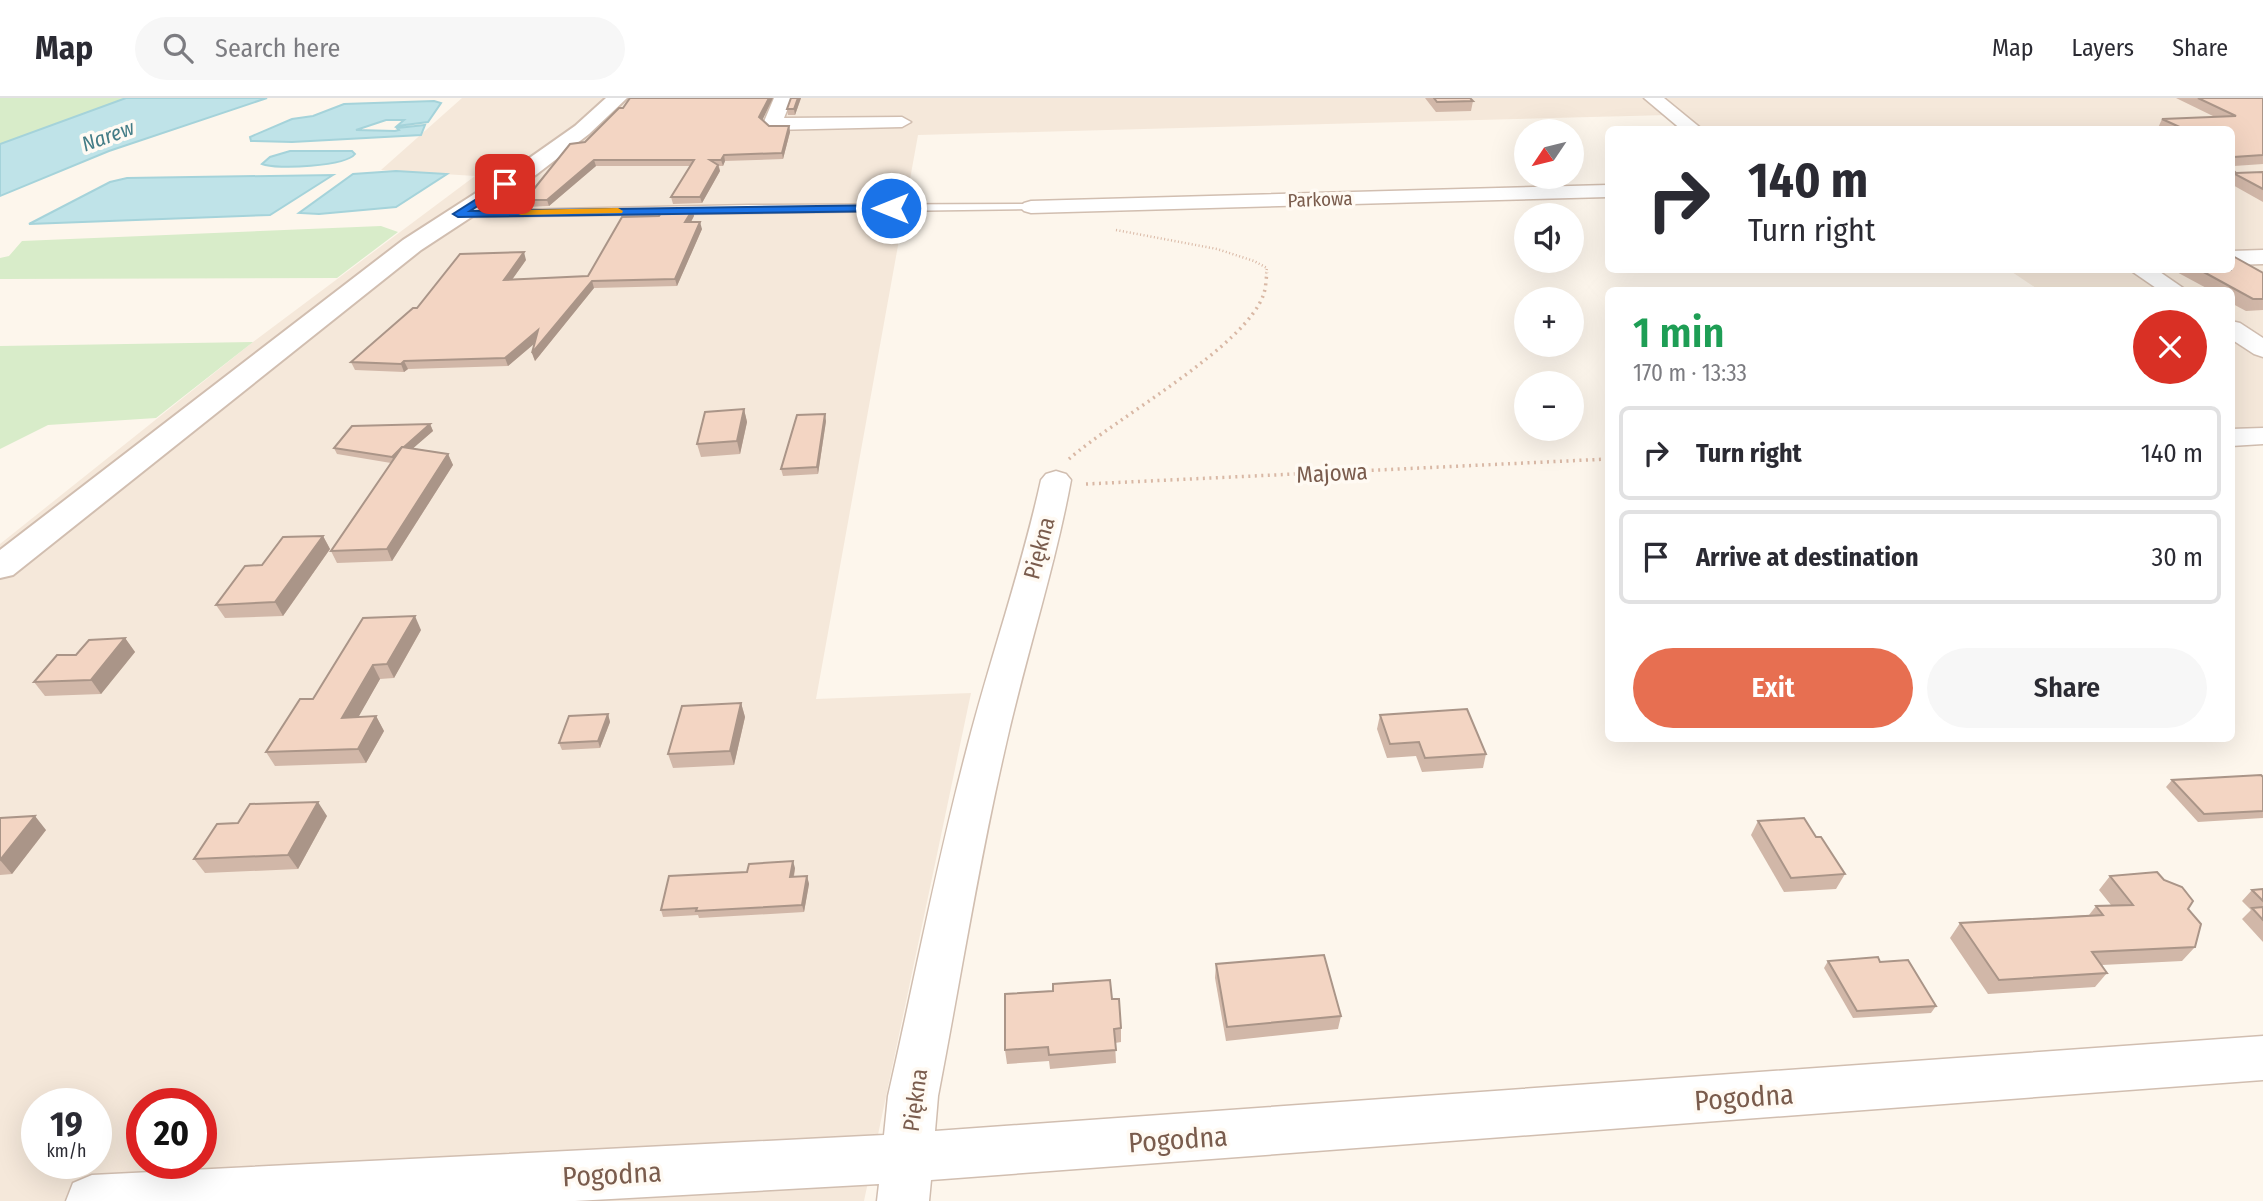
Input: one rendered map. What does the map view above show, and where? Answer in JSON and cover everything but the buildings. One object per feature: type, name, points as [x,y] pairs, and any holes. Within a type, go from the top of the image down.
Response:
[{"type":"street","points":[[0,567],[366,281],[458,214],[529,169],[582,130],[617,98]]},
{"type":"street","points":[[783,98],[772,124],[902,122]]},
{"type":"street","points":[[1653,98],[1689,126]]},
{"type":"street","name":"Parkowa","points":[[1031,207],[1605,191]]},
{"type":"street","points":[[2235,258],[2263,257]]},
{"type":"street","points":[[2147,273],[2170,287]]},
{"type":"street","points":[[2235,331],[2263,349]]},
{"type":"street","points":[[2235,438],[2263,436]]},
{"type":"street","name":"Piękna","points":[[905,1180],[913,1096],[984,755],[1018,622],[1046,529],[1056,480]]},
{"type":"street","name":"Pogodna","points":[[92,1201],[905,1180],[2263,1058]]},
{"type":"lane","points":[[458,214],[751,208],[1031,207]]},
{"type":"path","points":[[1056,480],[1071,456],[1087,443],[1241,331],[1265,295],[1267,268],[1258,262],[1230,253],[1114,229]]},
{"type":"path","name":"Majowa","points":[[1056,480],[1099,485],[1605,459]]},
{"type":"shaded area","points":[[462,98],[2263,98],[2263,443],[2235,445],[2235,287],[2034,287],[2014,273],[2235,273],[2235,126],[1681,126],[1668,115],[918,135],[816,699],[971,693],[864,1201],[0,1201],[0,544],[253,342],[475,176],[381,170]]},
{"type":"green space","points":[[0,98],[164,98],[0,180]]},
{"type":"green space","points":[[381,226],[398,232],[337,278],[0,279],[0,258],[9,256],[22,241]]},
{"type":"green space","points":[[253,342],[156,418],[48,425],[0,449],[0,346]]},
{"type":"water","name":"Narew","points":[[126,98],[267,98],[109,151],[0,196],[0,144]]},
{"type":"water","points":[[441,103],[428,122],[397,126],[404,120],[386,120],[356,130],[395,131],[399,130],[397,128],[425,125],[421,135],[292,142],[251,141],[250,137],[292,119],[313,116],[344,104]]},
{"type":"water","points":[[290,151],[352,151],[355,154],[339,161],[311,166],[282,167],[262,164],[270,157]]},
{"type":"water","points":[[396,171],[447,174],[396,207],[319,214],[299,213],[353,174]]},
{"type":"water","points":[[333,175],[270,215],[29,224],[110,182],[127,178]]},
{"type":"slow traffic","points":[[521,213],[618,211]]},
{"type":"route","points":[[505,184],[458,214],[891,208]]}]
